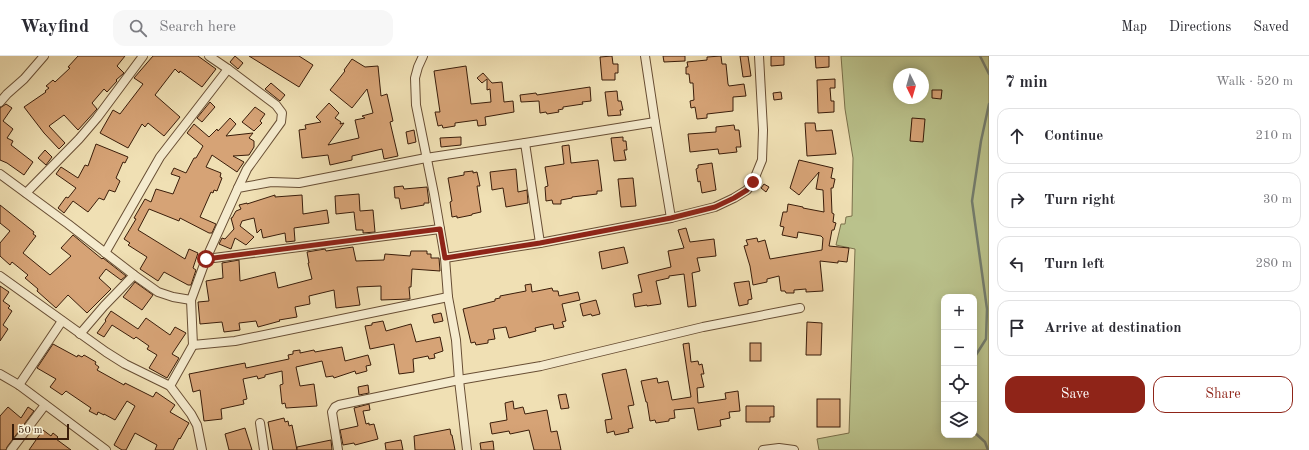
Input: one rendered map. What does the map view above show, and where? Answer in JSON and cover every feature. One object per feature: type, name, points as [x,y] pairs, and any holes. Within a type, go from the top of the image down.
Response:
[{"type":"street","points":[[0,102],[6,94],[24,79],[44,56]]},
{"type":"street","points":[[26,192],[84,134],[144,56]]},
{"type":"street","points":[[170,386],[193,345],[191,300],[206,259],[246,169],[281,122],[282,113],[276,106],[209,56]]},
{"type":"street","points":[[423,56],[417,72],[415,91],[416,106],[445,258],[448,296],[456,340],[467,450]]},
{"type":"street","points":[[645,56],[671,218]]},
{"type":"street","points":[[445,258],[540,243],[671,218],[715,207],[747,190],[758,172],[763,151],[759,56]]},
{"type":"street","points":[[104,253],[160,157],[228,69]]},
{"type":"street","points":[[238,188],[271,182],[299,183],[426,158],[655,122]]},
{"type":"street","points":[[525,143],[540,243]]},
{"type":"street","points":[[0,174],[158,292],[172,297],[191,300]]},
{"type":"street","points":[[206,259],[440,229]]},
{"type":"street","points":[[80,334],[104,306],[134,275]]},
{"type":"street","points":[[0,276],[80,334],[125,364],[170,386],[197,424],[202,450]]},
{"type":"street","points":[[193,345],[235,341],[448,296]]},
{"type":"street","points":[[338,450],[332,412],[335,407],[339,405],[459,380],[541,366],[704,327],[800,308]]},
{"type":"street","points":[[19,385],[62,321]]},
{"type":"street","points":[[0,374],[19,385],[103,449]]},
{"type":"street","points":[[11,450],[45,405]]},
{"type":"street","points":[[260,424],[264,450]]},
{"type":"street","points":[[763,450],[779,448],[794,450]]},
{"type":"green space","points":[[841,56],[989,56],[989,450],[819,450],[817,439],[849,433],[855,249],[836,245],[841,224],[845,224],[846,217],[852,216],[853,158],[845,109]]},
{"type":"building","points":[[78,56],[125,56],[117,66],[124,73],[116,80],[117,81],[107,92],[104,89],[92,103],[97,109],[78,130],[64,115],[49,126],[65,143],[59,149],[44,133],[24,107],[46,92],[45,91],[49,88],[46,86],[53,80],[55,82],[70,68],[68,67]]},
{"type":"building","points":[[153,56],[198,56],[216,69],[202,87],[175,69],[155,95],[180,117],[164,136],[148,123],[145,127],[142,124],[128,148],[100,133],[113,110],[120,114],[143,84],[134,78]]},
{"type":"building","points":[[235,56],[243,63],[238,69],[230,62]]},
{"type":"building","points":[[249,56],[299,56],[313,65],[299,87]]},
{"type":"building","points":[[612,56],[613,64],[618,64],[618,73],[615,73],[615,80],[602,80],[600,57]]},
{"type":"building","points":[[663,56],[685,56],[685,61],[664,62]]},
{"type":"building","points":[[721,56],[722,64],[726,64],[729,86],[744,84],[746,96],[733,97],[733,111],[707,114],[707,118],[697,119],[695,107],[691,108],[690,101],[694,100],[693,83],[690,83],[689,74],[686,74],[686,67],[688,67],[687,62],[707,60],[707,57]]},
{"type":"building","points":[[740,56],[748,56],[751,76],[743,77]]},
{"type":"building","points":[[771,56],[784,56],[784,65],[771,66]]},
{"type":"building","points":[[815,56],[829,56],[829,67],[816,68]]},
{"type":"building","points":[[352,59],[365,67],[378,66],[381,96],[387,94],[393,121],[390,122],[398,156],[384,159],[382,149],[352,156],[352,160],[330,165],[328,155],[302,158],[299,130],[306,129],[305,125],[321,122],[316,117],[329,103],[339,113],[335,118],[341,122],[340,124],[344,123],[328,145],[359,138],[355,120],[365,118],[362,116],[373,113],[367,89],[352,108],[330,90],[345,71],[344,70]]},
{"type":"building","points":[[466,66],[471,104],[491,102],[490,89],[487,90],[487,79],[482,83],[477,78],[483,73],[492,83],[502,82],[504,102],[513,101],[514,112],[485,117],[486,125],[478,126],[477,120],[455,123],[455,126],[443,128],[442,125],[438,126],[435,112],[440,112],[434,71]]},
{"type":"building","points":[[835,79],[835,88],[830,88],[831,101],[834,101],[834,112],[818,113],[817,80]]},
{"type":"building","points":[[271,83],[285,95],[280,101],[265,89]]},
{"type":"building","points":[[590,87],[591,101],[582,102],[583,104],[563,107],[563,109],[558,110],[559,112],[547,114],[546,112],[540,113],[539,101],[521,102],[520,95],[536,93],[537,95]]},
{"type":"building","points":[[932,90],[942,90],[941,99],[932,98]]},
{"type":"building","points":[[617,91],[618,101],[621,101],[623,110],[620,110],[621,115],[608,116],[605,92]]},
{"type":"building","points":[[781,92],[782,99],[774,100],[773,93]]},
{"type":"building","points":[[210,102],[215,107],[202,122],[197,118]]},
{"type":"building","points":[[6,104],[12,108],[3,121],[13,129],[7,138],[13,141],[11,145],[33,162],[24,175],[0,160],[0,108]]},
{"type":"building","points":[[255,107],[265,114],[260,121],[262,123],[254,131],[242,122]]},
{"type":"building","points":[[230,118],[236,124],[226,136],[253,133],[249,138],[254,141],[254,147],[249,155],[233,156],[244,162],[237,172],[212,155],[206,167],[221,173],[220,177],[222,178],[217,191],[214,190],[213,193],[211,192],[200,217],[216,224],[212,233],[209,233],[180,218],[179,221],[149,209],[138,230],[185,259],[189,249],[198,253],[193,268],[196,270],[191,285],[188,285],[164,272],[158,281],[140,269],[147,257],[128,245],[130,243],[124,239],[136,219],[134,218],[145,199],[151,202],[156,189],[173,194],[180,177],[171,174],[174,168],[186,173],[194,158],[196,158],[203,146],[187,133],[194,124],[209,137],[217,129],[218,131]]},
{"type":"building","points":[[912,118],[925,119],[923,142],[910,141]]},
{"type":"building","points":[[805,123],[815,123],[816,131],[832,130],[836,154],[807,156]]},
{"type":"building","points":[[734,125],[735,130],[739,130],[741,147],[736,147],[737,152],[719,154],[718,149],[690,152],[688,134],[716,132],[716,127]]},
{"type":"building","points":[[414,130],[416,142],[408,144],[406,132]]},
{"type":"building","points":[[461,137],[461,145],[441,147],[440,138]]},
{"type":"building","points":[[623,137],[623,141],[626,141],[627,150],[624,150],[626,160],[614,161],[611,138]]},
{"type":"building","points":[[96,144],[128,157],[125,163],[123,162],[116,178],[120,181],[115,192],[109,190],[104,200],[99,198],[88,212],[73,201],[64,213],[58,208],[66,197],[68,198],[76,188],[56,174],[61,167],[78,178],[85,165],[88,166]]},
{"type":"building","points":[[569,145],[571,163],[598,160],[602,191],[597,191],[597,194],[561,200],[561,204],[553,204],[552,200],[546,201],[545,187],[548,186],[545,167],[564,164],[562,146]]},
{"type":"building","points":[[45,150],[52,157],[46,165],[38,158]]},
{"type":"building","points":[[799,160],[833,168],[831,178],[835,179],[833,188],[831,188],[832,213],[834,214],[833,222],[836,223],[834,230],[832,230],[829,246],[849,248],[847,262],[838,261],[838,263],[820,261],[823,291],[806,292],[806,289],[794,290],[794,293],[786,293],[785,291],[781,291],[779,276],[767,279],[767,282],[753,285],[750,266],[744,246],[748,245],[746,240],[757,238],[758,242],[765,240],[770,259],[822,250],[823,238],[821,236],[798,232],[797,238],[782,235],[784,227],[780,226],[783,212],[787,212],[788,204],[824,212],[823,190],[816,189],[819,172],[799,195],[790,188]]},
{"type":"building","points":[[712,163],[716,190],[702,193],[700,181],[698,182],[696,169],[698,168],[698,165]]},
{"type":"building","points":[[516,169],[518,192],[527,190],[528,203],[506,207],[503,188],[492,190],[490,172]]},
{"type":"building","points":[[473,171],[473,173],[477,172],[480,186],[477,186],[481,212],[457,218],[457,216],[452,217],[450,202],[452,201],[448,178],[464,175],[464,172]]},
{"type":"building","points":[[633,178],[636,206],[621,207],[618,179]]},
{"type":"building","points":[[764,184],[769,187],[766,192],[761,188]]},
{"type":"building","points":[[403,186],[404,189],[427,187],[429,203],[401,209],[399,198],[395,198],[394,187]]},
{"type":"building","points":[[359,194],[360,211],[373,210],[375,232],[363,233],[363,230],[356,230],[354,212],[336,214],[335,196]]},
{"type":"building","points":[[275,195],[275,197],[302,195],[303,214],[327,210],[329,223],[294,228],[295,241],[286,242],[285,233],[263,238],[261,229],[257,233],[254,218],[242,221],[240,226],[254,237],[246,245],[235,238],[231,249],[219,244],[222,238],[225,239],[234,229],[231,218],[236,211],[241,209],[239,205]]},
{"type":"building","points":[[0,205],[34,232],[33,234],[36,236],[23,253],[50,275],[71,256],[61,248],[73,235],[102,259],[103,258],[126,276],[121,280],[106,269],[99,278],[111,289],[87,313],[68,295],[56,308],[25,278],[28,275],[12,262],[10,265],[0,256],[0,243],[10,231],[0,223]]},
{"type":"building","points":[[686,228],[690,242],[714,239],[716,256],[697,258],[700,271],[692,273],[696,306],[688,307],[684,274],[669,276],[669,278],[656,281],[661,304],[635,307],[633,294],[642,292],[638,275],[671,267],[668,251],[684,248],[678,230]]},
{"type":"building","points":[[353,247],[356,261],[384,260],[385,254],[410,256],[411,251],[427,251],[427,254],[431,254],[431,258],[439,258],[440,271],[412,269],[411,287],[409,287],[410,299],[381,300],[381,286],[357,287],[360,305],[336,308],[334,290],[309,296],[310,304],[295,307],[297,317],[279,320],[280,321],[258,327],[256,321],[239,323],[240,330],[224,332],[222,322],[200,324],[198,302],[209,301],[206,281],[223,278],[222,263],[239,260],[240,281],[275,272],[278,288],[312,279],[307,252]]},
{"type":"building","points":[[624,247],[628,263],[602,269],[599,252]]},
{"type":"building","points":[[749,281],[752,299],[748,300],[748,304],[739,306],[734,283]]},
{"type":"building","points":[[135,282],[153,295],[142,310],[123,297]]},
{"type":"building","points":[[531,284],[532,292],[552,288],[553,291],[558,291],[559,296],[578,292],[580,300],[562,304],[566,321],[562,322],[564,327],[554,329],[553,324],[535,328],[536,331],[509,338],[506,327],[493,329],[495,339],[488,340],[488,343],[476,345],[475,342],[471,343],[463,309],[495,301],[495,299],[500,298],[500,296],[526,291],[525,285]]},
{"type":"building","points":[[0,286],[9,292],[3,301],[10,306],[8,308],[12,311],[3,325],[8,329],[0,341]]},
{"type":"building","points":[[596,300],[600,314],[583,316],[580,304]]},
{"type":"building","points":[[111,311],[138,329],[146,318],[170,335],[175,327],[186,333],[172,354],[179,358],[167,378],[149,368],[157,355],[147,349],[149,346],[136,337],[134,339],[112,325],[104,337],[97,333]]},
{"type":"building","points":[[441,313],[443,321],[434,323],[432,315]]},
{"type":"building","points":[[383,321],[386,331],[411,324],[416,342],[440,337],[443,351],[434,354],[435,358],[429,359],[428,356],[413,359],[414,372],[399,374],[394,344],[370,349],[365,326]]},
{"type":"building","points":[[807,322],[822,323],[821,355],[806,355]]},
{"type":"building","points":[[689,343],[691,362],[698,361],[699,365],[702,364],[704,374],[701,374],[704,387],[697,388],[698,403],[726,399],[725,393],[738,391],[740,411],[729,412],[730,418],[720,420],[721,426],[698,430],[694,408],[674,410],[675,418],[669,419],[669,421],[656,423],[655,420],[650,421],[647,402],[641,381],[657,378],[658,383],[668,381],[672,400],[691,397],[683,344]]},
{"type":"building","points":[[750,343],[761,343],[761,361],[750,361]]},
{"type":"building","points":[[53,344],[77,357],[78,355],[82,357],[84,355],[96,362],[95,364],[99,367],[97,370],[124,385],[125,383],[153,397],[156,392],[175,405],[170,412],[189,423],[173,450],[155,450],[157,445],[135,433],[126,450],[122,450],[114,445],[135,406],[127,401],[115,420],[104,414],[98,412],[97,415],[89,411],[91,408],[66,391],[62,395],[50,387],[56,379],[37,368]]},
{"type":"building","points":[[342,347],[345,361],[368,355],[371,365],[366,366],[367,371],[356,374],[355,371],[334,378],[333,376],[326,377],[322,361],[296,367],[300,386],[314,384],[317,406],[286,408],[285,403],[282,404],[280,385],[283,384],[282,371],[265,375],[265,377],[258,379],[257,376],[243,379],[247,399],[243,400],[244,404],[221,409],[222,419],[204,421],[200,390],[193,392],[189,374],[245,363],[246,368],[289,359],[288,355],[293,354],[293,351],[300,350],[300,353],[314,350],[315,352]]},
{"type":"building","points":[[626,369],[634,405],[628,406],[633,428],[628,429],[629,432],[615,435],[614,431],[607,433],[605,420],[612,419],[602,374]]},
{"type":"building","points":[[368,385],[369,393],[359,395],[358,387]]},
{"type":"building","points":[[566,394],[569,408],[561,409],[558,395]]},
{"type":"building","points":[[817,399],[840,399],[840,427],[817,427]]},
{"type":"building","points":[[513,401],[514,409],[523,407],[525,414],[547,410],[551,432],[557,431],[561,450],[534,450],[529,430],[510,434],[509,431],[492,434],[490,423],[507,420],[505,403]]},
{"type":"building","points":[[369,404],[370,410],[363,411],[366,424],[374,424],[378,439],[355,445],[354,443],[343,445],[340,430],[358,426],[354,408]]},
{"type":"building","points":[[746,406],[774,406],[774,417],[770,417],[770,422],[746,422]]},
{"type":"building","points":[[8,407],[21,418],[28,407],[34,411],[6,450],[0,450],[0,416]]},
{"type":"building","points":[[284,418],[285,422],[288,421],[289,426],[292,425],[297,450],[273,450],[268,422]]},
{"type":"building","points":[[245,428],[252,450],[229,450],[225,434]]},
{"type":"building","points":[[450,429],[455,450],[415,450],[414,436]]},
{"type":"building","points":[[43,430],[51,436],[53,433],[58,437],[56,439],[71,450],[29,450]]},
{"type":"building","points":[[331,440],[332,450],[297,450],[297,447]]},
{"type":"building","points":[[401,440],[403,450],[386,450],[385,443]]},
{"type":"building","points":[[493,441],[494,450],[481,450],[480,443]]},
{"type":"waterway","points":[[980,56],[989,74]]},
{"type":"waterway","points":[[977,353],[986,339],[987,309],[972,201],[981,141],[989,104]]},
{"type":"waterway","points":[[977,435],[985,442],[988,450]]},
{"type":"route","points":[[206,259],[440,229],[445,258],[540,243],[671,218],[715,207],[747,190],[753,182]]}]
